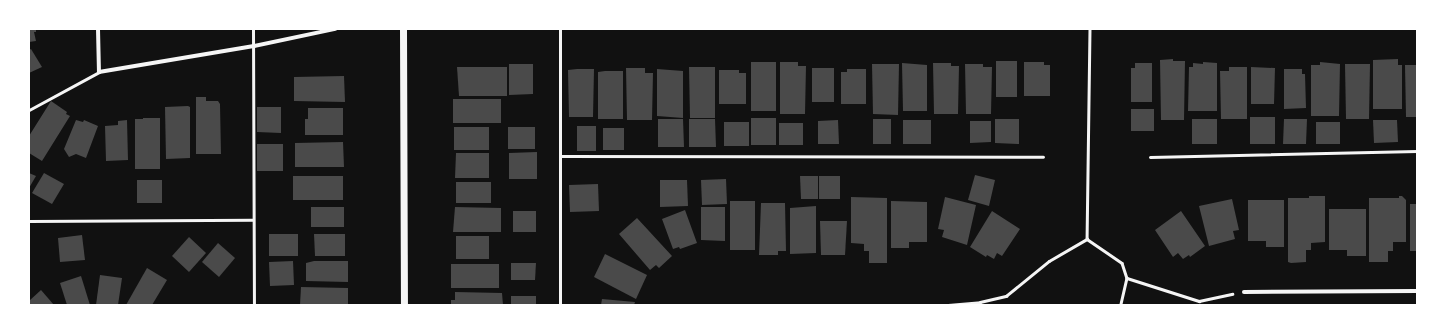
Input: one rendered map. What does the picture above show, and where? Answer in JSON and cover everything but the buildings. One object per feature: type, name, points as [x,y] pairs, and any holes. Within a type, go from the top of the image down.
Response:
[{"type":"street","points":[[98,29],[99,72],[254,46],[335,29]]},
{"type":"street","points":[[403,29],[404,305]]},
{"type":"street","points":[[1244,292],[1417,291]]},
{"type":"lane","points":[[253,29],[252,220],[254,305]]},
{"type":"lane","points":[[560,29],[560,305]]},
{"type":"lane","points":[[29,110],[99,72]]},
{"type":"lane","points":[[1150,157],[1417,152]]},
{"type":"lane","points":[[560,156],[1044,157]]},
{"type":"lane","points":[[29,221],[252,220]]},
{"type":"path","points":[[1087,239],[1090,29]]},
{"type":"path","points":[[1087,239],[1122,263],[1127,278],[1121,305]]},
{"type":"path","points":[[948,305],[980,302],[1006,296],[1049,261],[1087,239]]},
{"type":"path","points":[[1127,278],[1199,301],[1244,292]]}]
